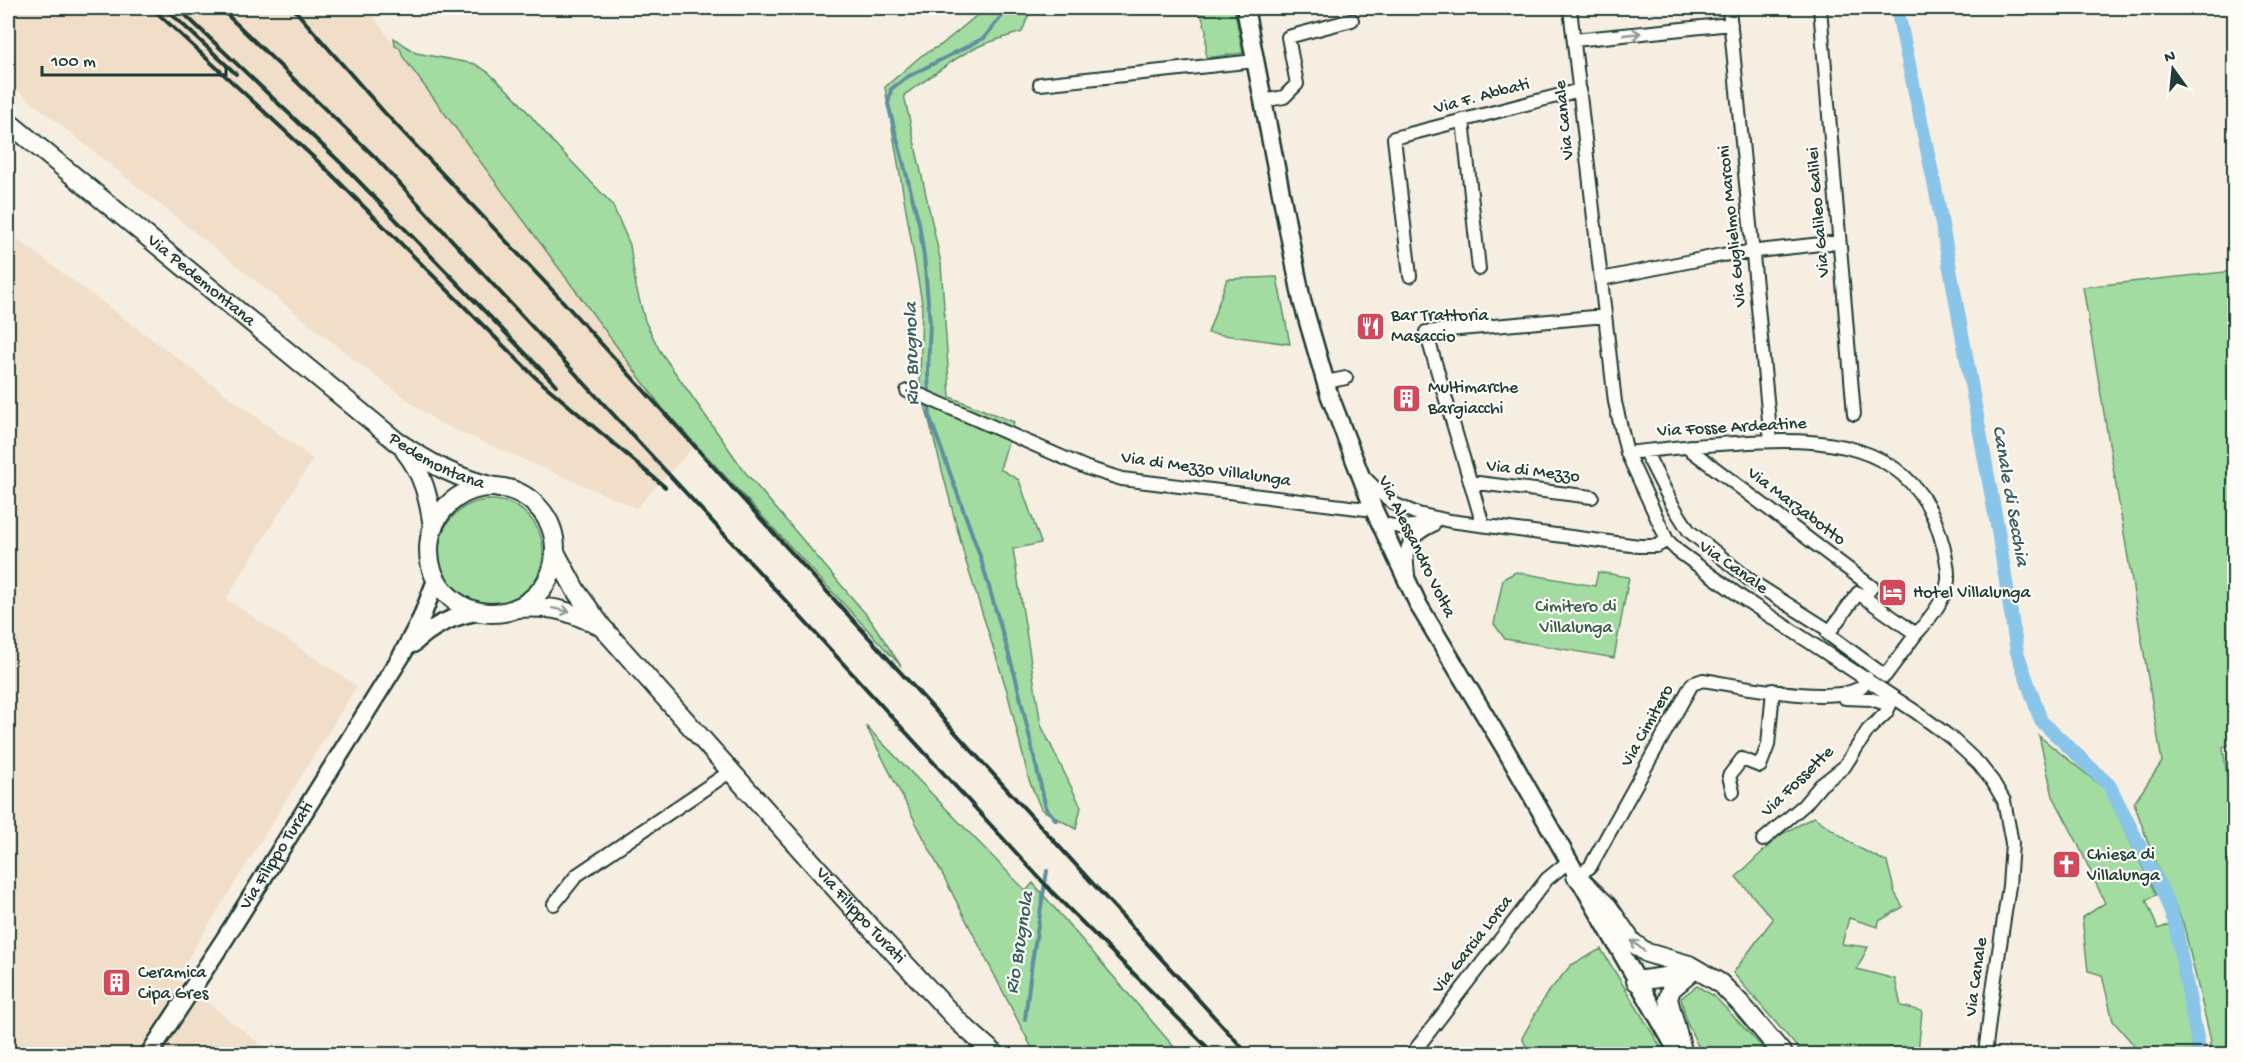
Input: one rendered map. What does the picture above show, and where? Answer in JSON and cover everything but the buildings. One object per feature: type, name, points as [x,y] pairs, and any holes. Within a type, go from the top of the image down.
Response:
[{"type":"main road","name":"Via Alessandro Volta","points":[[1245,8],[1302,301],[1326,382],[1357,470],[1419,606],[1504,747],[1636,981],[1681,1054]]},
{"type":"main road","name":"Via Pedemontana","points":[[8,122],[396,441]]},
{"type":"main road","name":"Pedemontana","points":[[396,441],[434,466],[452,474],[475,483],[514,492],[528,499],[539,509],[550,529],[555,552]]},
{"type":"main road","name":"Pedemontana","points":[[396,441],[409,456],[426,488],[433,527],[428,554],[436,580],[446,594],[460,605],[476,612]]},
{"type":"main road","name":"Pedemontana","points":[[433,527],[444,509],[459,496],[478,489],[499,488]]},
{"type":"main road","points":[[402,655],[428,629],[455,616],[476,612],[497,613],[517,608],[532,599],[544,585],[552,569],[555,552]]},
{"type":"main road","name":"Via Filippo Turati","points":[[555,552],[576,591],[602,627],[931,992],[995,1054]]},
{"type":"main road","points":[[402,655],[421,619],[436,580]]},
{"type":"main road","name":"Via Filippo Turati","points":[[517,608],[556,608],[574,613],[602,627]]},
{"type":"main road","name":"Via Filippo Turati","points":[[149,1054],[226,937],[402,655]]},
{"type":"main road","points":[[1572,869],[1608,907],[1632,942],[1647,953],[1710,976],[1740,1003],[1783,1054]]},
{"type":"main road","points":[[1636,981],[1683,968]]},
{"type":"main road","points":[[1681,1054],[1668,999],[1683,968]]},
{"type":"street","name":"Via Canale","points":[[1570,8],[1615,402],[1627,453],[1667,540],[1678,551],[1744,599],[1877,680],[1950,737],[1993,782],[2004,801],[2012,843],[1985,1054]]},
{"type":"street","name":"Via Guglielmo Marconi","points":[[1730,8],[1771,441]]},
{"type":"street","name":"Via Galileo Galilei","points":[[1820,8],[1854,414]]},
{"type":"street","points":[[1263,101],[1284,97],[1297,84],[1288,37],[1352,20]]},
{"type":"street","points":[[1574,40],[1731,24]]},
{"type":"street","points":[[1041,84],[1255,61]]},
{"type":"street","name":"Via F. Abbati","points":[[1410,276],[1394,138],[1580,90]]},
{"type":"street","points":[[1463,120],[1479,269]]},
{"type":"street","points":[[1601,279],[1722,255],[1839,242]]},
{"type":"street","name":"Via di Mezzo","points":[[1483,525],[1426,332],[1605,316]]},
{"type":"street","points":[[1326,382],[1346,378]]},
{"type":"street","name":"Via di Mezzo Villalunga","points":[[907,391],[1087,468],[1122,479],[1377,517],[1399,527],[1433,525]]},
{"type":"street","name":"Via Fosse Ardeatine","points":[[1627,453],[1690,446],[1771,441],[1818,441],[1871,455],[1898,471],[1920,492],[1934,515],[1944,547],[1948,580],[1935,612],[1877,680]]},
{"type":"street","name":"Via Marzabotto","points":[[1690,446],[1692,451],[1872,587],[1864,597]]},
{"type":"street","name":"Via Canale","points":[[1646,451],[1672,504],[1689,531],[1751,581],[1830,631]]},
{"type":"street","points":[[1357,470],[1396,504],[1418,514],[1450,521],[1639,546],[1657,546],[1667,540]]},
{"type":"street","name":"Via di Mezzo","points":[[1470,482],[1592,497]]},
{"type":"street","points":[[1377,517],[1418,514]]},
{"type":"street","points":[[1419,606],[1408,573],[1405,552],[1411,540],[1420,531],[1450,521]]},
{"type":"street","points":[[1877,680],[1828,634],[1858,593],[1916,634]]},
{"type":"street","points":[[1830,653],[1838,642]]},
{"type":"street","name":"Via Cimitero","points":[[1572,869],[1590,867],[1692,684],[1703,680],[1806,695],[1841,694],[1877,680]]},
{"type":"street","points":[[1733,792],[1729,776],[1742,759],[1760,766],[1768,745],[1773,690]]},
{"type":"street","name":"Via Fossette","points":[[1763,840],[1804,805],[1821,785],[1844,766],[1868,730],[1886,713],[1890,705],[1871,699],[1845,698],[1841,694]]},
{"type":"street","points":[[554,904],[577,875],[731,771]]},
{"type":"street","name":"Via Garcia Lorca","points":[[1412,1054],[1547,879],[1572,869]]},
{"type":"shaded area","points":[[8,8],[367,8],[395,46],[400,48],[403,57],[692,449],[636,508],[439,423],[362,366],[8,83]]},
{"type":"shaded area","points":[[8,232],[313,459],[226,599],[357,686],[176,978],[273,1054],[8,1054]]},
{"type":"green space","points":[[979,8],[1037,8],[1031,9],[1022,32],[971,50],[904,95],[941,263],[950,397],[1014,422],[1000,469],[1019,480],[1041,543],[1013,549],[1041,725],[1081,807],[1076,829],[1041,809],[1029,780],[1007,691],[966,562],[920,386],[922,303],[885,87],[922,55],[941,45],[982,11]]},
{"type":"green space","points":[[1199,8],[1234,8],[1243,53],[1206,58],[1206,30]]},
{"type":"green space","points":[[394,38],[416,53],[475,64],[488,72],[515,97],[552,141],[612,204],[630,245],[636,287],[645,321],[660,351],[745,472],[870,619],[901,666],[663,409],[403,57],[400,48],[395,46]]},
{"type":"green space","points":[[2234,271],[2234,743],[2223,747],[2234,831],[2234,1054],[2207,1054],[2211,1041],[2183,923],[2154,859],[2134,803],[2162,762],[2083,287]]},
{"type":"green space","points":[[1277,277],[1290,344],[1208,333],[1227,279]]},
{"type":"green space","points":[[491,500],[511,504],[528,515],[539,532],[543,552],[539,572],[528,589],[511,600],[491,604],[471,600],[454,589],[443,572],[439,552],[443,532],[454,515],[471,504]]},
{"type":"green space","name":"Cimitero di Villalunga","points":[[1516,572],[1595,586],[1598,572],[1629,577],[1614,658],[1505,639],[1494,624],[1503,579]]},
{"type":"green space","points":[[866,726],[1026,891],[1033,883],[1180,1054],[1039,1054],[1032,1048]]},
{"type":"green space","points":[[2039,736],[2105,789],[2156,895],[2146,900],[2158,929],[2170,924],[2195,1050],[2193,1054],[2135,1054],[2133,1044],[2113,1021],[2102,975],[2088,971],[2082,918],[2105,903],[2053,796]]},
{"type":"green space","points":[[1814,817],[1859,848],[1887,862],[1895,893],[1903,907],[1879,921],[1878,927],[1849,918],[1842,944],[1868,947],[1857,969],[1895,979],[1901,1006],[1922,1011],[1918,1054],[1803,1054],[1733,973],[1773,919],[1736,877],[1780,835]]},
{"type":"green space","points":[[1601,949],[1665,1054],[1530,1054],[1522,1038],[1546,995],[1571,965]]},
{"type":"green space","points":[[1697,986],[1714,996],[1769,1054],[1702,1054],[1687,1023],[1681,998]]},
{"type":"waterway","name":"Rio Brugnola","points":[[1008,8],[984,38],[907,77],[891,89],[888,104],[919,223],[924,257],[930,323],[928,371],[930,418],[979,553],[1016,679],[1046,808],[1056,820]]},
{"type":"waterway","name":"Canale di Secchia","points":[[1897,8],[1936,192],[1998,531],[2017,652],[2041,721],[2109,785],[2164,894],[2175,923],[2199,1049],[2197,1054]]},
{"type":"waterway","name":"Rio Brugnola","points":[[1025,1019],[1047,871]]},
{"type":"railway","points":[[152,8],[324,167],[535,377],[665,487]]},
{"type":"railway","points":[[165,8],[236,74]]},
{"type":"railway","points":[[178,8],[342,164],[556,385]]},
{"type":"railway","points":[[220,8],[376,158],[1053,893],[1214,1054]]},
{"type":"railway","points":[[293,8],[384,112],[557,295],[1248,1054]]},
{"type":"place","name":"Bar Trattoria Masaccio","points":[[1370,326]]},
{"type":"place","name":"Multimarche Bargiacchi","points":[[1407,398]]},
{"type":"place","name":"Hotel Villalunga","points":[[1892,593]]},
{"type":"place","name":"Chiesa di Villalunga","points":[[2066,865]]},
{"type":"place","name":"Ceramica Cipa Gres","points":[[117,983]]}]
